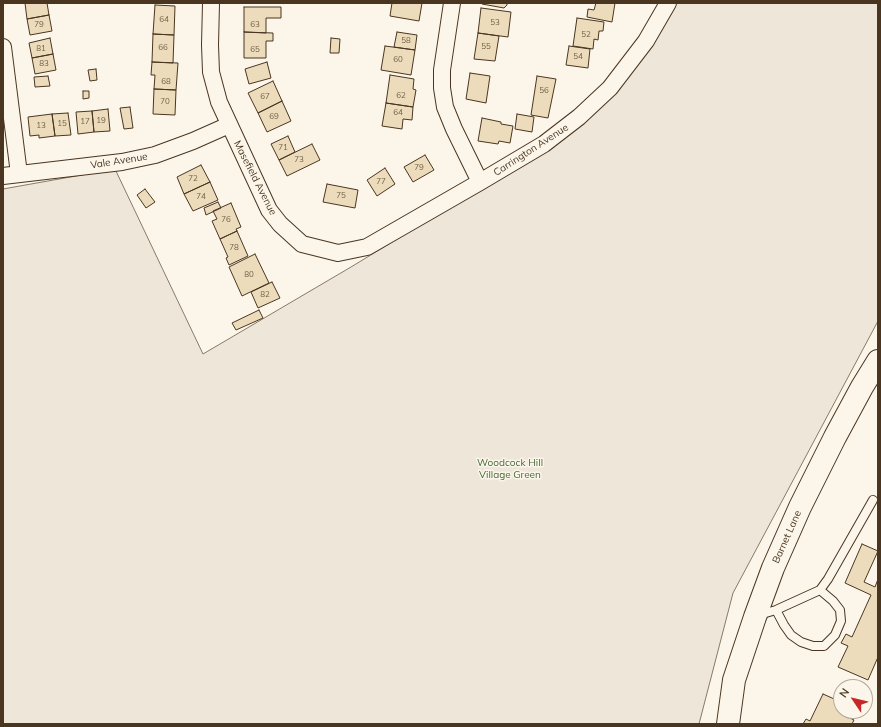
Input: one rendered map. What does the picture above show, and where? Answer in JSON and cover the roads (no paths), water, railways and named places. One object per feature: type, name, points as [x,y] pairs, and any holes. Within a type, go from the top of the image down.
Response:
[{"type":"main road","name":"Barnet Lane","points":[[728,724],[734,680],[773,568],[800,507],[834,437],[878,361]]},
{"type":"street","name":"Masefield Avenue","points":[[211,3],[211,72],[219,102],[269,210],[280,224],[302,244],[338,253],[367,247],[480,182]]},
{"type":"street","points":[[452,3],[442,70],[442,88],[445,106],[454,129],[480,182]]},
{"type":"street","name":"Carrington Avenue","points":[[480,182],[544,144],[579,117],[610,88],[646,40],[668,3]]},
{"type":"street","points":[[3,48],[19,174]]},
{"type":"street","name":"Vale Avenue","points":[[3,176],[122,162],[155,155],[193,141],[229,125]]},
{"type":"lane","points":[[755,617],[776,610],[820,590],[828,579],[873,500]]},
{"type":"lane","points":[[776,610],[791,635],[801,642],[813,646],[824,646],[835,636],[841,621],[840,610],[832,600],[820,590]]},
{"type":"park label","name":"Woodcock Hill Village Green","points":[[510,468]]}]
